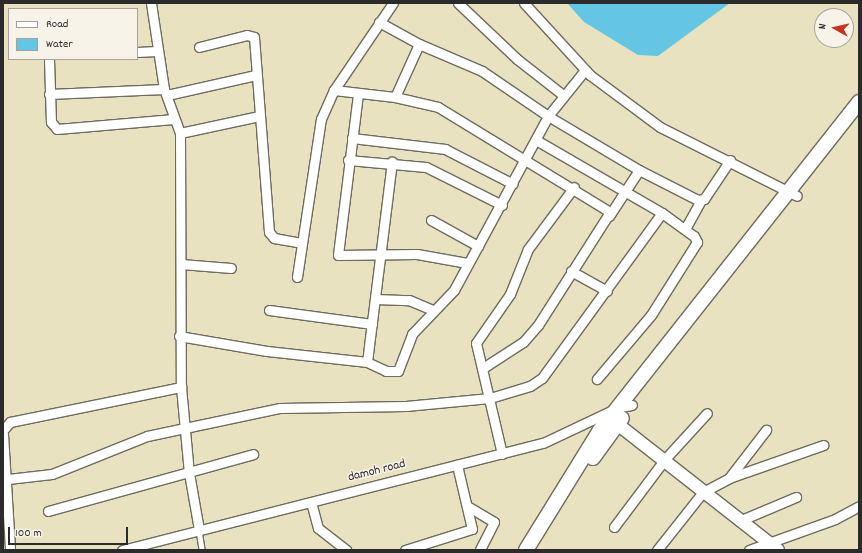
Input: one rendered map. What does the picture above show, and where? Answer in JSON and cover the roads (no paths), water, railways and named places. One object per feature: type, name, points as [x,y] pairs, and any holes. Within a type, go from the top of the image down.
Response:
[{"type":"main road","points":[[794,194],[859,102]]},
{"type":"main road","points":[[526,550],[620,413],[794,194],[859,118]]},
{"type":"main road","points":[[536,550],[620,413]]},
{"type":"street","points":[[151,3],[157,51],[166,92],[180,133],[181,264],[179,336],[181,387],[189,473],[199,530]]},
{"type":"street","points":[[297,276],[316,136],[334,90],[393,3]]},
{"type":"street","points":[[458,3],[517,59],[563,95]]},
{"type":"street","points":[[524,3],[585,70],[660,127],[730,160],[794,194]]},
{"type":"street","points":[[379,22],[420,44],[482,71],[548,116],[639,170],[701,200]]},
{"type":"street","points":[[199,47],[251,35],[256,75],[269,232],[274,238],[302,243]]},
{"type":"street","points":[[395,97],[420,44]]},
{"type":"street","points":[[138,52],[157,51]]},
{"type":"street","points":[[49,60],[51,122],[58,129],[174,119]]},
{"type":"street","points":[[179,336],[267,351],[367,362],[386,371],[398,370],[412,334],[432,310],[454,290],[467,264],[502,205],[548,116],[563,95],[585,70]]},
{"type":"street","points":[[49,94],[166,92],[256,75]]},
{"type":"street","points":[[334,90],[358,94],[395,97],[438,107],[574,187],[608,209],[609,216]]},
{"type":"street","points":[[358,94],[336,252],[341,256],[417,254],[467,264]]},
{"type":"street","points":[[180,133],[259,116]]},
{"type":"street","points":[[352,138],[445,149],[513,184]]},
{"type":"street","points":[[536,140],[662,212],[694,236],[696,249],[651,315],[597,379]]},
{"type":"street","points":[[348,160],[392,162],[447,175],[502,205]]},
{"type":"street","points":[[685,229],[701,200],[730,160]]},
{"type":"street","points":[[367,362],[375,299],[378,254],[392,162]]},
{"type":"street","points":[[483,368],[523,342],[639,170]]},
{"type":"street","points":[[502,454],[483,368],[477,350],[479,336],[510,294],[528,249],[574,187]]},
{"type":"street","points":[[8,479],[52,474],[147,436],[280,408],[406,406],[490,398],[530,386],[542,378],[607,291],[662,212]]},
{"type":"street","points":[[431,220],[478,246]]},
{"type":"street","points":[[181,264],[231,268]]},
{"type":"street","points":[[571,271],[607,291]]},
{"type":"street","points":[[375,299],[409,300],[432,310]]},
{"type":"street","points":[[269,310],[372,324]]},
{"type":"street","points":[[3,430],[10,422],[181,387]]},
{"type":"street","points":[[620,413],[665,459],[703,492],[778,550]]},
{"type":"street","name":"damoh road","points":[[122,550],[543,443],[620,413]]},
{"type":"street","points":[[614,527],[665,459],[707,413]]},
{"type":"street","points":[[729,478],[766,430]]},
{"type":"street","points":[[3,434],[8,479],[10,550]]},
{"type":"street","points":[[658,550],[703,492],[729,478],[823,445]]},
{"type":"street","points":[[48,511],[189,473],[252,454]]},
{"type":"street","points":[[405,550],[470,531],[473,526],[457,465]]},
{"type":"street","points":[[740,520],[796,497]]},
{"type":"street","points":[[312,502],[318,528],[346,550]]},
{"type":"street","points":[[749,550],[767,542],[835,519],[859,506]]},
{"type":"street","points":[[468,507],[494,522],[480,550]]},
{"type":"lane","points":[[199,530],[202,550]]},
{"type":"water","points":[[567,3],[730,3],[658,56],[638,55],[584,22]]}]
